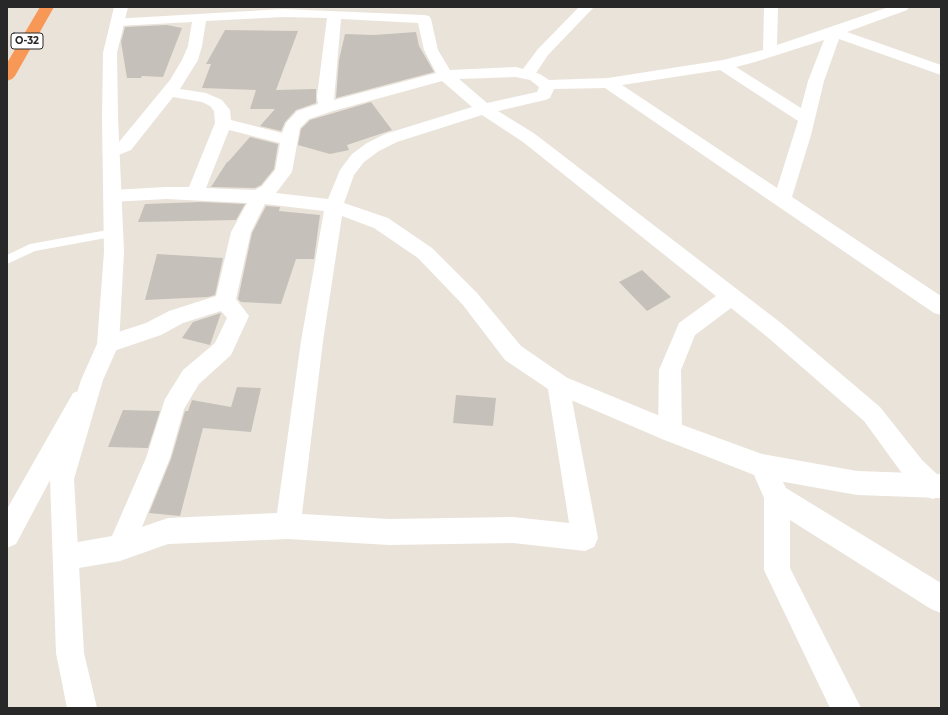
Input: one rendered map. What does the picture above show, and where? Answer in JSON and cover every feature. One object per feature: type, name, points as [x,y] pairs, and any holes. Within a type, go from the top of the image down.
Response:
[{"type":"highway","name":"O-32","points":[[7,76],[47,7]]},
{"type":"street","points":[[527,74],[544,52],[587,7]]},
{"type":"street","points":[[770,7],[770,51]]},
{"type":"street","points":[[225,301],[241,232],[259,197],[268,190],[283,172],[292,127],[303,115],[445,75],[503,72],[527,74],[535,77],[546,85],[608,83],[723,65],[750,59],[770,51],[834,32],[902,7]]},
{"type":"street","points":[[7,535],[92,380],[108,344],[113,285],[110,53],[119,14],[200,18],[284,10],[334,14],[424,13],[432,50],[445,75],[484,108],[529,138],[773,329],[872,414],[913,468],[937,487]]},
{"type":"street","points":[[327,107],[325,96],[334,14]]},
{"type":"street","points":[[111,152],[125,146],[177,82],[190,60],[200,18]]},
{"type":"street","points":[[834,32],[941,70]]},
{"type":"street","points":[[782,199],[803,135],[816,81],[834,32]]},
{"type":"street","points":[[723,65],[807,119]]},
{"type":"street","points":[[608,83],[941,307]]},
{"type":"street","points":[[288,526],[312,341],[334,206],[346,174],[358,158],[373,147],[391,138],[484,108],[539,97],[546,92],[546,85]]},
{"type":"street","points":[[169,92],[206,98],[216,103],[222,110],[223,123],[195,194]]},
{"type":"street","points":[[223,123],[289,140]]},
{"type":"street","points":[[112,196],[166,193],[195,194],[259,197],[334,206],[381,223],[425,253],[470,299],[513,353],[558,384],[670,431],[762,466],[857,483],[937,487]]},
{"type":"street","points":[[670,431],[670,370],[687,329],[731,296]]},
{"type":"street","points":[[108,344],[153,329],[176,317],[225,301]]},
{"type":"street","points":[[120,548],[158,458],[173,406],[191,377],[223,349],[238,316],[225,301]]},
{"type":"street","points":[[82,708],[70,653],[67,557],[62,478],[92,380]]},
{"type":"street","points":[[67,557],[120,548],[168,531],[288,526],[389,532],[513,530],[585,538],[558,384]]},
{"type":"street","points":[[762,466],[777,497],[777,570],[846,708]]},
{"type":"street","points":[[777,497],[941,599]]},
{"type":"lane","points":[[7,260],[34,247],[113,233]]},
{"type":"building","points":[[167,25],[182,28],[163,77],[142,76],[141,78],[127,78],[121,42],[125,27]]},
{"type":"building","points":[[225,30],[298,31],[276,90],[316,89],[316,103],[296,110],[285,122],[281,131],[260,126],[275,109],[250,109],[256,90],[202,88],[211,64],[206,64]]},
{"type":"building","points":[[416,32],[419,46],[434,72],[336,98],[339,60],[345,34],[374,35]]},
{"type":"building","points":[[371,102],[392,130],[347,145],[349,150],[330,154],[298,145],[301,129],[310,120]]},
{"type":"building","points":[[250,137],[278,144],[274,169],[261,185],[255,188],[211,187],[227,162]]},
{"type":"building","points":[[201,202],[245,204],[236,220],[138,222],[145,204]]},
{"type":"building","points":[[266,206],[280,207],[279,211],[320,215],[314,259],[296,259],[281,304],[241,302],[238,299],[252,233]]},
{"type":"building","points":[[157,254],[223,258],[215,295],[208,297],[145,300]]},
{"type":"building","points":[[642,270],[671,297],[647,311],[619,282]]},
{"type":"building","points":[[221,313],[210,345],[182,338],[193,322]]},
{"type":"building","points":[[237,387],[261,388],[251,432],[203,428],[180,516],[149,513],[171,459],[185,411],[188,411],[192,400],[231,407]]},
{"type":"building","points":[[456,395],[496,398],[493,426],[453,423]]},
{"type":"building","points":[[123,410],[160,411],[148,448],[108,447]]}]
